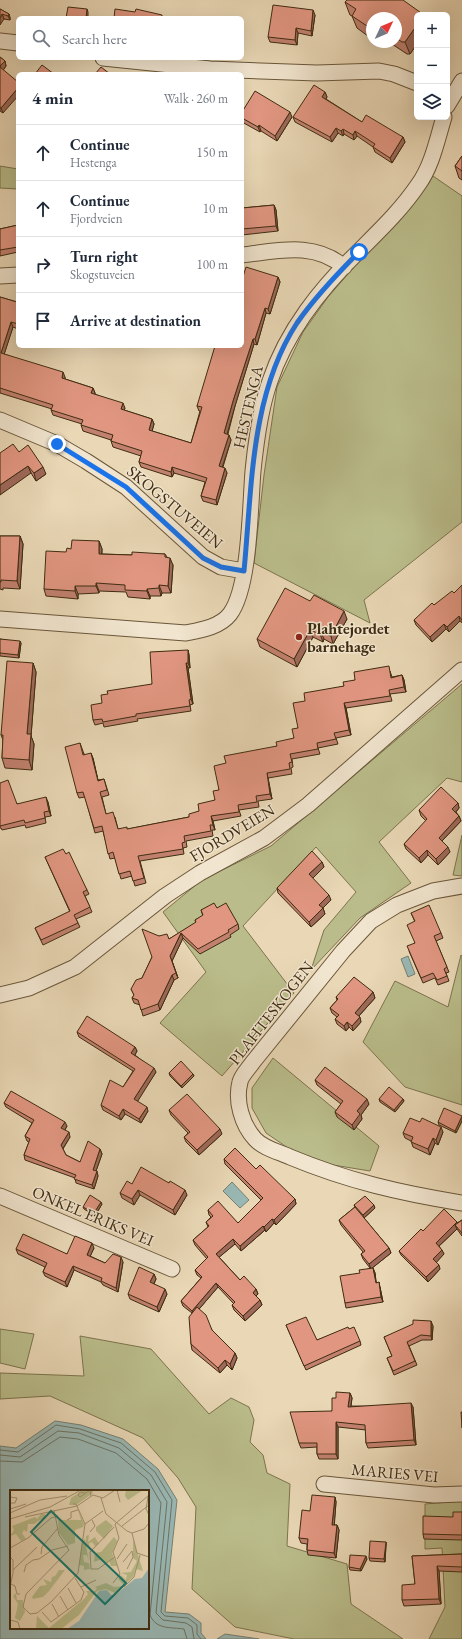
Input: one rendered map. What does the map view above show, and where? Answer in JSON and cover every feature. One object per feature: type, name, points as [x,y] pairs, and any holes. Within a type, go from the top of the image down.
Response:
[{"type":"street","points":[[0,41],[16,43]]},
{"type":"street","points":[[122,60],[210,69],[317,72],[379,71],[394,74],[414,82]]},
{"type":"street","points":[[450,98],[462,81]]},
{"type":"street","name":"HESTENGA","points":[[244,571],[258,430],[270,381],[283,350],[297,323],[321,292],[382,230],[419,184],[431,159],[443,120]]},
{"type":"street","points":[[244,255],[294,249],[318,251],[333,257],[344,267]]},
{"type":"street","points":[[0,276],[16,275]]},
{"type":"street","name":"SKOGSTUVEIEN","points":[[0,420],[44,438],[86,461],[126,487],[203,558],[221,567],[244,571]]},
{"type":"street","points":[[0,619],[186,633],[212,628],[229,615],[240,595],[244,571]]},
{"type":"street","name":"FJORDVEIEN","points":[[0,995],[29,988],[75,968],[165,896],[200,873],[264,838],[308,805],[462,670]]},
{"type":"street","name":"PLAHTESKOGEN","points":[[462,886],[433,891],[397,905],[371,921],[343,951],[253,1062],[240,1082],[239,1100],[244,1123],[256,1140],[271,1149],[313,1167],[358,1182],[398,1192],[462,1203]]},
{"type":"street","name":"ONKEL ERIKS VEI","points":[[0,1196],[172,1269]]},
{"type":"street","name":"MARIES VEI","points":[[324,1484],[434,1496],[462,1494]]},
{"type":"green space","points":[[0,166],[16,169],[16,189],[0,188]]},
{"type":"green space","points":[[433,176],[462,196],[462,522],[364,600],[370,623],[254,563],[264,475],[277,387],[303,332],[328,297]]},
{"type":"green space","points":[[462,684],[462,782],[447,778],[379,842],[411,883],[360,918],[311,970],[324,930],[356,892],[316,847],[243,926],[294,993],[222,1076],[160,1023],[206,972],[163,912],[202,880],[271,846]]},
{"type":"green space","points":[[462,835],[462,876],[453,875]]},
{"type":"green space","points":[[461,955],[462,1105],[405,1087],[363,1042],[395,981],[448,1007]]},
{"type":"green space","points":[[273,1058],[379,1146],[370,1171],[327,1164],[288,1148],[266,1133],[252,1108],[252,1088]]},
{"type":"green space","points":[[0,1329],[34,1334],[25,1369],[0,1363]]},
{"type":"green space","points":[[80,1336],[151,1349],[209,1414],[231,1398],[249,1407],[254,1420],[250,1442],[263,1455],[267,1473],[290,1484],[287,1546],[347,1564],[351,1604],[403,1639],[294,1639],[235,1627],[192,1589],[196,1507],[178,1478],[143,1438],[50,1396],[0,1399],[0,1373],[84,1376]]},
{"type":"green space","points":[[462,1501],[462,1639],[429,1639],[445,1607],[442,1548],[425,1549],[425,1504]]},
{"type":"water","points":[[408,956],[415,974],[408,977],[401,959]]},
{"type":"water","points":[[232,1182],[249,1200],[240,1208],[223,1191]]},
{"type":"water","points":[[55,1421],[81,1425],[123,1439],[158,1469],[177,1500],[165,1612],[189,1614],[201,1623],[201,1633],[206,1639],[0,1639],[0,1446],[16,1448]]},
{"type":"water","points":[[225,1634],[259,1639],[217,1639]]},
{"type":"building","points":[[347,0],[403,0],[420,12],[414,12],[414,29],[405,42],[402,42],[402,12],[366,12],[366,25],[352,16],[356,9],[345,2]]},
{"type":"building","points":[[273,5],[313,10],[311,31],[296,28],[295,40],[268,37]]},
{"type":"building","points":[[68,7],[87,9],[86,16],[66,16]]},
{"type":"building","points":[[0,9],[9,14],[8,16],[2,14],[0,18]]},
{"type":"building","points":[[115,9],[135,12],[136,9],[162,15],[162,16],[114,16]]},
{"type":"building","points":[[0,57],[5,61],[0,66]]},
{"type":"building","points":[[42,65],[51,72],[37,72]]},
{"type":"building","points":[[0,67],[16,80],[16,90],[0,108]]},
{"type":"building","points":[[101,67],[107,72],[97,72]]},
{"type":"building","points":[[314,85],[325,92],[322,97],[362,122],[366,115],[403,137],[390,158],[373,147],[375,144],[355,131],[353,135],[343,129],[341,131],[336,128],[330,137],[293,117]]},
{"type":"building","points":[[255,91],[290,112],[275,136],[259,125],[258,127],[244,119],[244,109]]},
{"type":"building","points":[[462,156],[462,171],[455,166]]},
{"type":"building","points":[[274,205],[276,226],[244,229],[244,208]]},
{"type":"building","points":[[16,225],[16,247],[0,250],[0,229]]},
{"type":"building","points":[[246,267],[278,277],[268,309],[265,308],[255,339],[253,339],[224,433],[229,435],[219,466],[225,468],[216,500],[201,496],[207,478],[172,467],[171,472],[139,462],[142,451],[111,441],[113,435],[81,425],[83,420],[51,410],[53,405],[0,388],[0,297],[16,302],[16,323],[11,322],[1,353],[63,372],[62,378],[93,388],[91,393],[123,403],[121,409],[152,419],[149,430],[191,443],[202,407],[197,406],[214,348],[244,348],[244,274]]},
{"type":"building","points":[[13,444],[19,452],[28,445],[43,467],[34,473],[28,466],[0,485],[0,453]]},
{"type":"building","points":[[0,536],[20,536],[17,581],[1,580],[0,582]]},
{"type":"building","points":[[72,540],[99,541],[99,554],[132,555],[132,552],[165,554],[165,557],[170,558],[168,586],[159,585],[159,588],[147,589],[147,591],[125,590],[125,585],[96,583],[96,586],[75,586],[75,591],[44,589],[46,551],[66,552],[67,548],[71,549]]},
{"type":"building","points":[[462,585],[462,620],[459,616],[447,627],[444,624],[430,637],[414,620],[432,603],[434,605],[452,591],[454,593]]},
{"type":"building","points":[[285,588],[310,601],[314,595],[344,611],[331,636],[310,630],[294,659],[257,639]]},
{"type":"building","points":[[0,639],[20,641],[18,655],[0,653]]},
{"type":"building","points":[[188,650],[188,663],[186,663],[191,699],[189,700],[190,706],[136,714],[136,716],[103,722],[102,719],[93,720],[91,705],[102,703],[101,695],[108,694],[107,691],[152,684],[150,652]]},
{"type":"building","points":[[7,661],[33,663],[27,734],[31,734],[29,760],[2,758],[3,735],[1,735]]},
{"type":"building","points":[[389,666],[391,678],[402,675],[404,687],[389,690],[390,696],[344,703],[349,730],[334,733],[336,739],[317,743],[318,749],[290,754],[292,762],[289,763],[290,769],[267,773],[270,794],[256,796],[257,802],[238,805],[239,812],[211,816],[213,825],[210,825],[211,831],[184,836],[185,842],[182,843],[183,849],[138,856],[144,878],[133,881],[130,871],[119,874],[113,852],[108,854],[102,826],[94,828],[83,792],[77,793],[65,747],[80,743],[83,755],[91,753],[98,781],[104,779],[107,790],[100,792],[106,814],[113,812],[118,829],[127,827],[127,829],[189,817],[189,814],[199,811],[198,804],[215,800],[213,791],[219,790],[214,766],[226,763],[224,756],[277,746],[276,742],[294,738],[292,729],[298,728],[293,703],[305,701],[304,693],[344,686],[343,682],[355,680],[354,672]]},
{"type":"building","points":[[8,780],[17,804],[46,797],[49,811],[44,812],[45,818],[25,823],[24,820],[0,826],[0,783]]},
{"type":"building","points":[[441,787],[458,803],[452,809],[459,816],[439,838],[448,847],[436,859],[427,850],[419,858],[404,844],[427,819],[419,810]]},
{"type":"building","points":[[63,849],[66,854],[69,852],[87,890],[83,892],[90,907],[74,915],[78,923],[41,940],[35,928],[70,911],[45,857]]},
{"type":"building","points":[[312,851],[322,862],[309,874],[329,895],[319,905],[323,908],[309,922],[277,888]]},
{"type":"building","points":[[214,903],[217,908],[226,903],[238,924],[228,930],[229,932],[198,949],[181,933],[170,956],[176,973],[172,975],[158,1004],[141,1010],[138,1000],[132,998],[134,995],[131,989],[136,980],[142,978],[152,957],[142,929],[159,936],[167,934],[169,939],[196,922],[195,920],[203,915],[201,910]]},
{"type":"building","points":[[429,905],[441,933],[434,936],[447,967],[444,969],[447,976],[437,980],[433,973],[421,978],[407,946],[415,943],[407,925],[415,921],[411,913]]},
{"type":"building","points":[[354,977],[373,992],[355,1013],[360,1017],[352,1026],[347,1022],[344,1026],[335,1019],[339,1015],[330,1008],[338,999],[336,997]]},
{"type":"building","points":[[87,1016],[135,1047],[131,1053],[154,1068],[134,1099],[147,1107],[139,1119],[123,1109],[119,1116],[101,1105],[110,1080],[123,1087],[135,1069],[77,1032]]},
{"type":"building","points":[[181,1061],[193,1074],[181,1086],[169,1073]]},
{"type":"building","points":[[325,1067],[367,1099],[357,1111],[360,1114],[352,1125],[335,1112],[343,1101],[315,1080]]},
{"type":"building","points":[[389,1087],[403,1099],[394,1110],[379,1099]]},
{"type":"building","points":[[11,1091],[65,1122],[61,1128],[69,1132],[61,1145],[66,1155],[80,1162],[88,1141],[100,1149],[93,1170],[97,1171],[92,1185],[74,1179],[76,1175],[24,1155],[30,1139],[25,1136],[34,1120],[4,1103]]},
{"type":"building","points":[[187,1094],[220,1129],[197,1150],[184,1137],[190,1132],[169,1110]]},
{"type":"building","points":[[444,1108],[462,1116],[455,1131],[438,1122]]},
{"type":"building","points":[[410,1118],[420,1122],[422,1118],[441,1127],[436,1140],[433,1138],[428,1149],[411,1142],[413,1137],[403,1133]]},
{"type":"building","points":[[235,1148],[256,1169],[260,1165],[295,1199],[274,1220],[272,1219],[240,1246],[233,1239],[216,1254],[240,1280],[244,1276],[256,1289],[253,1293],[260,1300],[243,1316],[232,1305],[235,1302],[216,1283],[192,1311],[181,1301],[202,1277],[195,1270],[208,1257],[193,1240],[209,1226],[206,1222],[213,1216],[208,1210],[218,1201],[238,1223],[263,1198],[224,1159]]},
{"type":"building","points":[[141,1167],[169,1183],[170,1181],[185,1190],[173,1210],[138,1190],[132,1199],[120,1193],[127,1181],[132,1184]]},
{"type":"building","points":[[90,1195],[101,1202],[94,1213],[83,1207]]},
{"type":"building","points":[[365,1196],[374,1205],[363,1215],[354,1205]]},
{"type":"building","points":[[355,1207],[389,1248],[369,1264],[361,1254],[365,1251],[339,1220]]},
{"type":"building","points":[[444,1209],[457,1222],[436,1243],[442,1250],[433,1259],[439,1265],[426,1277],[399,1251],[421,1229],[423,1231]]},
{"type":"building","points":[[462,1220],[462,1233],[455,1225]]},
{"type":"building","points":[[23,1234],[67,1254],[75,1236],[92,1243],[87,1255],[105,1263],[113,1254],[121,1257],[116,1288],[101,1281],[102,1278],[73,1266],[65,1282],[43,1272],[47,1263],[16,1249]]},
{"type":"building","points":[[139,1267],[154,1274],[150,1282],[165,1289],[157,1307],[128,1294]]},
{"type":"building","points":[[373,1268],[376,1283],[379,1282],[381,1297],[345,1303],[340,1276],[360,1273],[359,1270]]},
{"type":"building","points":[[197,1307],[206,1315],[212,1330],[235,1353],[230,1364],[225,1360],[218,1368],[191,1344],[189,1317]]},
{"type":"building","points":[[306,1317],[317,1340],[348,1327],[349,1329],[354,1327],[360,1341],[304,1366],[286,1325]]},
{"type":"building","points":[[413,1320],[431,1321],[431,1336],[421,1335],[407,1342],[415,1361],[393,1371],[387,1358],[392,1356],[384,1337],[413,1324]]},
{"type":"building","points":[[336,1392],[350,1393],[348,1407],[411,1403],[414,1440],[366,1443],[365,1425],[336,1422],[336,1454],[317,1454],[317,1443],[299,1443],[290,1412],[332,1411],[332,1398],[336,1398]]},
{"type":"building","points":[[312,1495],[335,1497],[332,1525],[337,1525],[334,1553],[307,1550],[308,1539],[299,1538],[302,1510],[310,1511]]},
{"type":"building","points":[[453,1512],[462,1512],[462,1535],[423,1534],[423,1516],[453,1517]]},
{"type":"building","points":[[370,1541],[386,1542],[384,1559],[369,1558]]},
{"type":"building","points":[[462,1554],[462,1567],[437,1566],[439,1599],[402,1600],[402,1585],[415,1584],[412,1556]]},
{"type":"building","points":[[350,1555],[366,1556],[360,1569],[349,1567]]},
{"type":"place","name":"Plahtejordet barnehage","points":[[299,637]]},
{"type":"route","points":[[57,444],[126,487],[164,520],[203,558],[221,567],[244,571],[258,430],[270,381],[283,350],[297,323],[321,292],[359,252]]}]
